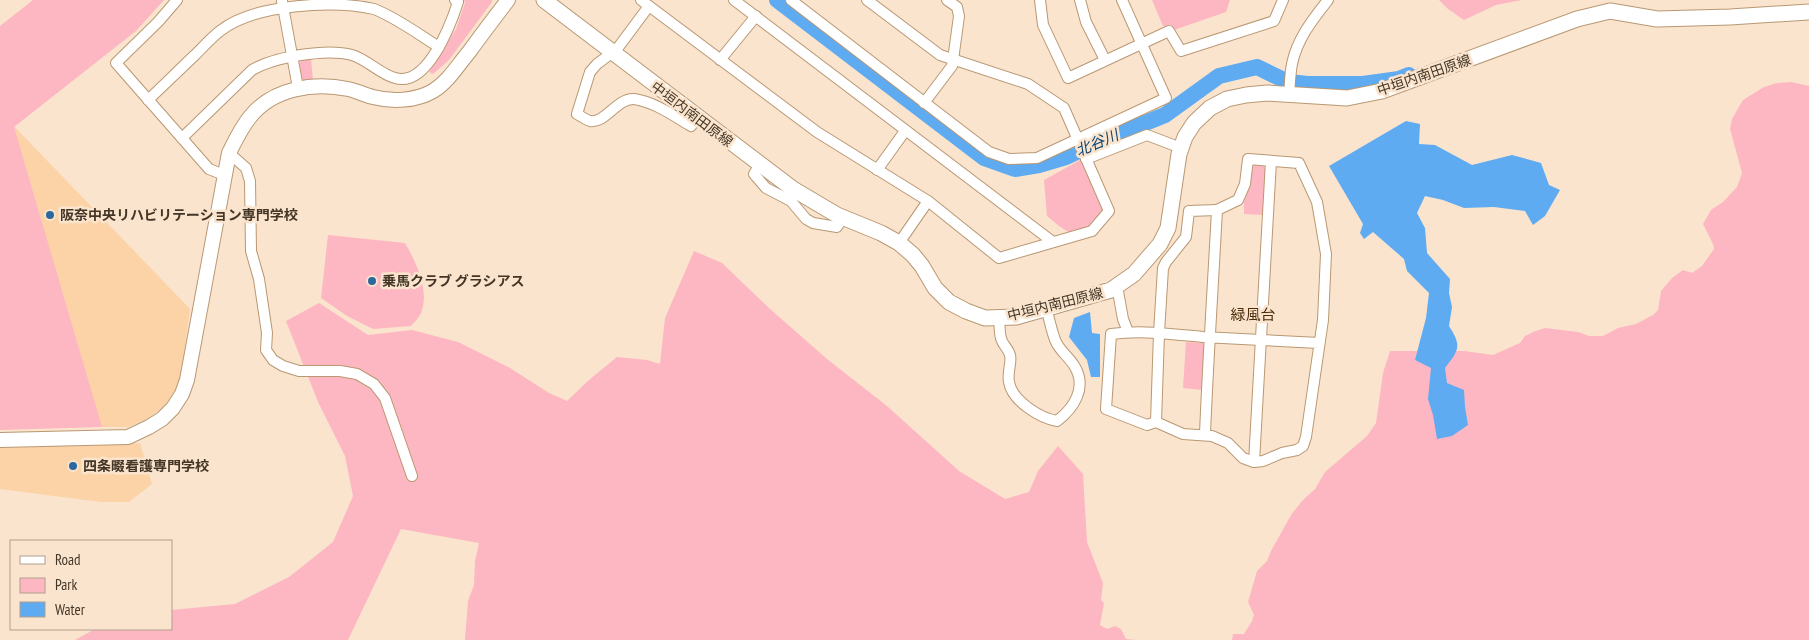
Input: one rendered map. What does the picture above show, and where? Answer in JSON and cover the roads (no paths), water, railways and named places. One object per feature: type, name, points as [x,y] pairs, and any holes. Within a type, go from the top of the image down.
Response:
[{"type":"main road","name":"中垣内南田原線","points":[[544,0],[793,190],[814,203],[899,242],[913,255],[935,288],[949,302],[985,318],[1016,316],[1094,296],[1118,286],[1134,274],[1160,244],[1168,228],[1172,211],[1175,173],[1185,137],[1194,123],[1210,108],[1227,99],[1260,94],[1347,98],[1382,91],[1577,19],[1610,11],[1657,18],[1730,18],[1809,12]]},
{"type":"street","points":[[177,0],[158,22],[116,63],[209,169],[224,175]]},
{"type":"street","points":[[182,138],[252,70],[262,64],[292,56],[335,53],[352,55],[396,78],[407,78],[418,73],[429,63],[451,24],[458,2],[455,0]]},
{"type":"street","points":[[0,440],[128,437],[162,419],[173,408],[188,380],[229,153],[237,136],[251,116],[267,102],[281,94],[298,88],[334,87],[391,100],[413,98],[432,91],[447,80],[508,0]]},
{"type":"street","points":[[734,0],[1053,242]]},
{"type":"street","points":[[791,0],[989,152],[1009,159],[1037,158],[1166,98],[1122,0]]},
{"type":"street","points":[[698,118],[691,126],[652,104],[633,99],[624,101],[596,122],[589,121],[576,114],[590,72],[597,64],[613,53],[645,3],[817,132],[928,201],[999,258],[1092,231],[1109,212],[1064,108],[1028,84],[940,55],[868,0]]},
{"type":"street","points":[[924,102],[952,66],[959,16],[957,7],[947,0]]},
{"type":"street","points":[[1040,0],[1044,25],[1068,78],[1169,31],[1180,51],[1274,21],[1283,0]]},
{"type":"street","points":[[1080,0],[1086,22],[1105,60]]},
{"type":"street","points":[[1289,94],[1292,64],[1304,32],[1327,0]]},
{"type":"street","points":[[148,100],[219,32],[234,21],[283,3],[335,2],[371,8],[387,14],[439,47]]},
{"type":"street","points":[[283,3],[298,88]]},
{"type":"street","points":[[720,60],[756,16]]},
{"type":"street","points":[[652,104],[660,89]]},
{"type":"street","points":[[877,170],[905,131]]},
{"type":"street","points":[[1086,159],[1147,134],[1181,148]]},
{"type":"street","points":[[229,153],[246,168],[250,182],[251,251],[260,279],[267,333],[266,350],[273,360],[283,366],[299,371],[340,371],[357,374],[374,384],[385,398],[412,476]]},
{"type":"street","points":[[1156,422],[1159,333],[1163,268],[1186,237],[1188,211],[1217,210],[1238,200],[1245,184],[1248,159],[1299,162],[1317,202],[1326,254],[1323,320],[1306,437],[1303,446],[1263,461],[1254,462],[1243,458],[1228,443],[1212,436],[1205,434],[1183,434],[1156,422],[1147,425],[1106,409],[1111,334],[1128,332],[1159,333],[1319,343]]},
{"type":"street","points":[[1254,462],[1271,161]]},
{"type":"street","points":[[899,242],[928,201]]},
{"type":"street","points":[[1205,434],[1217,210]]},
{"type":"street","points":[[1118,286],[1123,319],[1128,332]]},
{"type":"street","points":[[999,318],[1001,338],[1010,353],[1009,383],[1012,390],[1019,399],[1040,415],[1048,420],[1057,422],[1074,405],[1080,385],[1075,366],[1056,342],[1046,308]]},
{"type":"water","points":[[1406,121],[1420,124],[1419,144],[1435,145],[1472,165],[1512,155],[1541,163],[1549,185],[1560,190],[1545,216],[1533,225],[1525,211],[1494,207],[1464,208],[1425,196],[1417,213],[1425,228],[1427,253],[1450,279],[1449,293],[1452,307],[1449,326],[1456,338],[1457,348],[1445,368],[1447,383],[1464,390],[1468,425],[1452,436],[1437,439],[1428,399],[1431,368],[1415,360],[1426,318],[1429,293],[1407,271],[1404,259],[1373,232],[1364,239],[1360,233],[1363,224],[1329,166]]},
{"type":"water","points":[[1090,312],[1092,333],[1100,334],[1100,377],[1091,377],[1087,360],[1069,337],[1074,318]]},
{"type":"waterway","name":"北谷川","points":[[777,0],[984,158],[1015,169],[1039,165],[1066,157],[1165,115],[1219,76],[1257,67],[1288,82],[1308,84],[1363,84],[1399,79],[1409,75]]},
{"type":"place","name":"阪奈中央リハビリテーション専門学校","points":[[50,215]]},
{"type":"place","name":"乗馬クラブ グラシアス","points":[[372,281]]},
{"type":"place","name":"四条畷看護専門学校","points":[[73,466]]},
{"type":"district","name":"緑風台","points":[[1253,315]]}]
